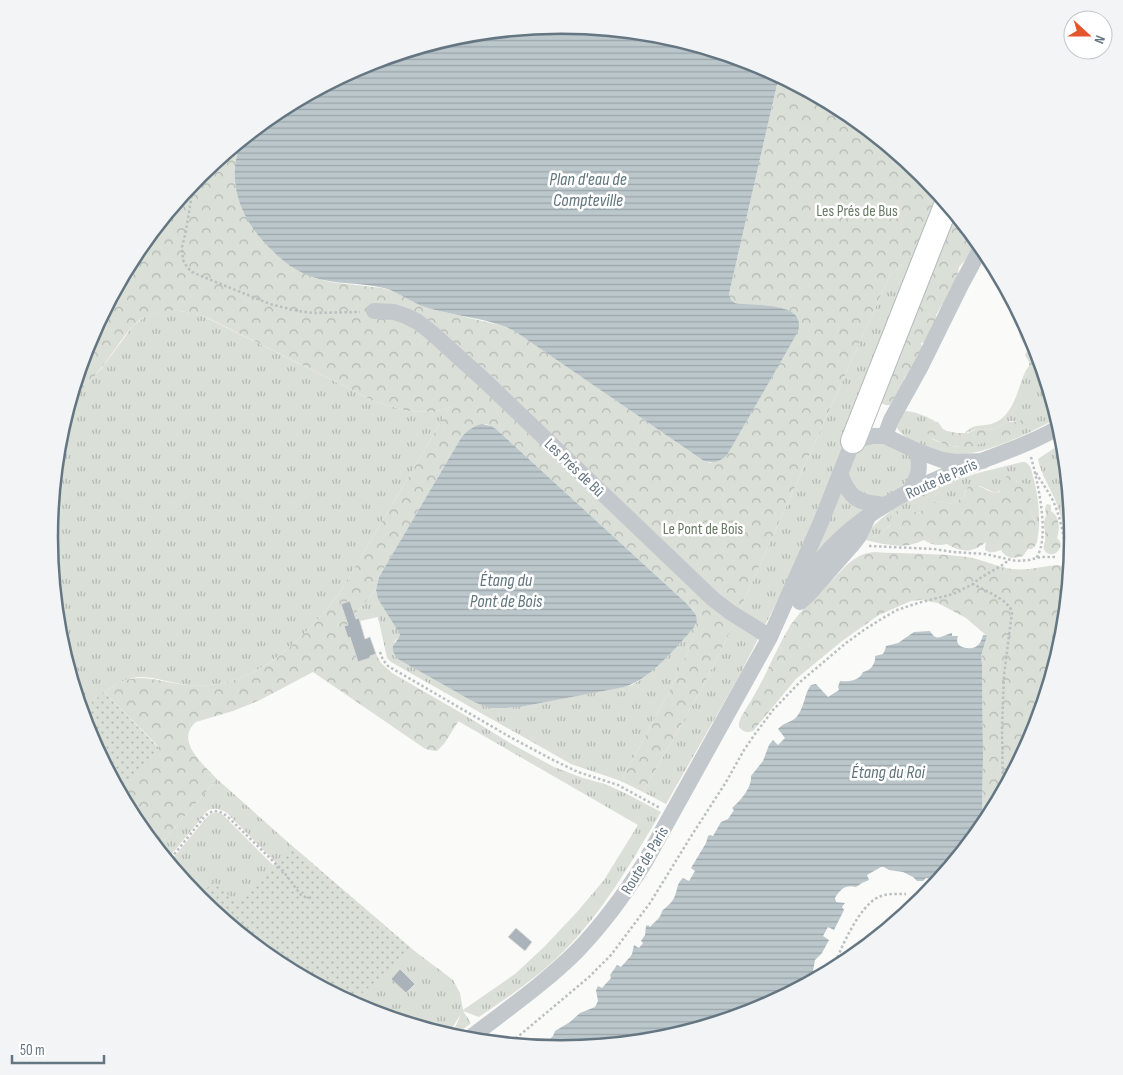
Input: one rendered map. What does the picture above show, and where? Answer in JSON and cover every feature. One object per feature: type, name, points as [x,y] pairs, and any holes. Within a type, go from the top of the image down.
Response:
[{"type":"highway","points":[[853,441],[944,210]]},
{"type":"street","points":[[853,441],[872,436],[884,436],[977,254]]},
{"type":"street","name":"Les Prés de Bû","points":[[374,311],[400,314],[412,318],[425,327],[484,380],[713,599],[770,637]]},
{"type":"street","points":[[983,460],[1028,444],[1054,430]]},
{"type":"street","name":"Route de Paris","points":[[884,436],[917,451],[948,461],[983,460]]},
{"type":"street","name":"Route de Paris","points":[[770,637],[821,522],[853,441]]},
{"type":"street","points":[[910,491],[918,475],[917,451]]},
{"type":"street","name":"Route de Paris","points":[[474,1034],[543,981],[576,952],[626,892],[645,862],[770,637],[815,568],[830,549],[854,526],[877,509],[910,491],[983,460]]},
{"type":"street","points":[[786,612],[808,595],[852,545],[877,509],[855,498],[845,487],[840,473]]},
{"type":"path","points":[[192,196],[182,247],[182,260],[192,272],[270,304],[298,311],[313,313],[374,311]]},
{"type":"path","points":[[1028,444],[1036,473],[1042,518],[1041,543],[1039,555],[1036,558]]},
{"type":"path","points":[[1036,473],[1050,496],[1059,519],[1065,549]]},
{"type":"path","points":[[852,545],[934,548],[1023,561],[1036,558],[1057,558]]},
{"type":"path","points":[[516,1039],[589,978],[611,955],[650,903],[755,734],[773,710],[800,682],[821,663],[882,618],[918,603],[953,594],[973,584],[981,576],[1000,567],[1009,560]]},
{"type":"path","points":[[973,584],[1005,602],[1010,606],[1012,612],[1004,675],[1003,780]]},
{"type":"path","points":[[380,652],[388,666],[510,736],[568,768],[618,785],[672,814]]},
{"type":"path","points":[[172,857],[205,816],[210,812],[218,811],[224,813],[283,871],[301,895],[306,898],[312,898]]},
{"type":"path","points":[[836,959],[863,910],[872,900],[881,896],[906,894]]},
{"type":"green space","points":[[777,83],[813,101],[868,138],[918,181],[936,201],[913,255],[890,275],[727,638],[702,688],[643,792],[621,781],[668,694],[692,643],[693,629],[696,625],[693,610],[496,429],[486,424],[461,438],[379,577],[376,590],[354,615],[346,618],[348,625],[344,626],[348,637],[351,637],[358,662],[376,654],[381,663],[392,673],[463,714],[444,744],[437,751],[424,748],[313,672],[260,700],[233,711],[196,722],[190,729],[188,737],[190,745],[199,760],[217,779],[161,843],[124,788],[159,747],[104,692],[120,682],[137,678],[188,685],[225,683],[252,673],[280,655],[306,632],[339,594],[450,407],[434,412],[407,411],[376,402],[206,317],[168,310],[150,314],[134,325],[105,363],[80,391],[96,345],[125,286],[162,231],[205,181],[238,151],[236,159],[311,277],[330,282],[382,288],[396,292],[423,306],[503,326],[516,332],[704,461],[711,463],[799,328],[798,319],[794,314],[775,308],[735,303],[731,300],[729,294]]},
{"type":"green space","points":[[936,201],[938,203],[815,522],[738,678],[666,804],[643,792],[702,688],[727,638],[890,275],[913,255]]},
{"type":"green space","points":[[949,216],[974,250],[959,267],[956,282],[936,315],[936,322],[925,342],[921,343],[923,352],[904,379],[890,405],[880,403]]},
{"type":"green space","points":[[163,310],[174,310],[205,317],[376,402],[407,411],[434,412],[450,407],[339,594],[294,644],[252,673],[225,683],[188,685],[139,677],[124,681],[104,692],[117,773],[96,730],[84,699],[67,636],[59,570],[59,505],[67,439],[79,392],[101,369],[133,326],[147,315]]},
{"type":"green space","points":[[1018,326],[1027,345],[1039,376],[1033,379],[1026,377],[1025,372],[1029,362],[1025,355],[1028,349],[1021,339]]},
{"type":"green space","points":[[1025,372],[1026,377],[1039,376],[1052,421],[1005,443],[976,452],[962,454],[940,452],[904,436],[896,426],[904,411],[920,414],[935,421],[933,421],[932,439],[950,446],[972,446],[1009,435],[1026,426],[1010,421],[994,429],[977,429],[965,433],[974,427],[998,421],[1013,403]]},
{"type":"green space","points":[[1024,418],[1028,419],[1028,423],[1019,432],[967,448],[946,445],[929,437],[927,432],[932,421],[938,422],[947,431],[968,433],[977,429],[994,429],[1008,422],[1018,422]]},
{"type":"green space","points":[[877,440],[907,451],[914,462],[906,485],[884,498],[861,495],[847,476],[858,446]]},
{"type":"green space","points":[[1057,446],[1064,505],[1065,533],[1056,502],[1038,459]]},
{"type":"green space","points":[[1022,462],[1030,466],[1036,488],[1039,519],[1037,542],[1037,528],[1030,510],[1031,501],[1020,483],[1017,483],[1016,480],[996,493],[980,486],[971,486],[965,491],[964,498],[956,502],[950,504],[942,501],[938,502],[919,513],[912,511],[897,520],[883,532],[879,542],[882,544],[866,540],[869,530],[882,518],[895,508],[916,497],[950,482]]},
{"type":"green space","points":[[1009,475],[1015,477],[1017,483],[1029,486],[1032,504],[1030,510],[1037,528],[1037,542],[1035,546],[1032,549],[1028,549],[1023,556],[1010,558],[1001,550],[989,552],[985,550],[986,542],[972,550],[962,550],[947,544],[932,544],[924,540],[904,546],[879,542],[884,530],[891,525],[892,515],[895,512],[904,510],[919,513],[934,502],[954,503],[964,498],[966,490],[974,485],[995,493],[999,492],[1004,479]]},
{"type":"green space","points":[[839,488],[867,509],[809,568]]},
{"type":"green space","points":[[1047,504],[1051,505],[1051,511],[1058,520],[1059,530],[1057,538],[1061,544],[1058,551],[1052,554],[1046,552],[1044,548],[1044,522]]},
{"type":"green space","points":[[867,553],[932,554],[967,557],[1012,569],[1062,566],[1063,578],[1056,636],[1039,699],[1013,760],[982,814],[981,656],[987,636],[966,618],[938,603],[921,600],[911,601],[879,615],[842,641],[796,679],[753,731],[745,732],[739,727],[741,717],[759,687],[792,623],[847,565]]},
{"type":"green space","points":[[376,590],[378,599],[400,632],[399,637],[394,642],[476,703],[493,707],[520,707],[632,685],[657,667],[694,630],[692,643],[668,694],[621,781],[571,764],[391,662],[387,658],[378,617],[360,621],[354,615]]},
{"type":"green space","points":[[104,692],[159,748],[124,788],[96,730],[87,707]]},
{"type":"green space","points":[[463,714],[554,767],[605,784],[661,812],[604,903],[578,936],[543,970],[479,1017],[463,1011],[471,1023],[460,1031],[454,1030],[461,1014],[451,1029],[431,1024],[369,1003],[310,974],[255,937],[205,894],[173,858],[207,817],[213,813],[223,815],[286,878],[290,877],[227,813],[217,809],[207,811],[171,855],[161,843],[217,779],[412,949],[453,980],[460,993],[463,1010],[515,974],[544,947],[604,880],[638,825],[458,721]]},
{"type":"green space","points":[[291,845],[412,949],[357,997],[310,974],[282,956],[229,916],[204,892],[213,881],[238,904]]},
{"type":"water","name":"Plan d'eau de Compteville","points":[[529,35],[594,35],[660,43],[723,60],[777,83],[729,294],[731,300],[735,303],[772,306],[791,311],[797,316],[799,328],[727,455],[719,461],[704,461],[510,329],[484,320],[425,307],[384,288],[321,280],[292,267],[263,241],[245,215],[236,187],[238,151],[282,119],[310,101],[339,86],[400,60],[463,43]]},
{"type":"water","name":"Étang du Pont de Bois","points":[[481,424],[496,429],[695,613],[697,622],[693,629],[661,663],[644,677],[624,687],[520,707],[491,708],[476,703],[398,659],[393,651],[393,646],[400,634],[378,599],[376,590],[379,577],[461,438],[475,426]]},
{"type":"water","name":"Étang du Roi","points":[[930,631],[935,637],[952,633],[952,636],[958,636],[957,640],[960,646],[967,648],[977,646],[983,635],[987,636],[981,656],[982,814],[940,870],[936,875],[932,874],[932,879],[926,878],[923,881],[917,881],[903,872],[881,867],[867,875],[869,880],[856,887],[849,886],[844,888],[835,898],[836,902],[845,903],[842,907],[844,910],[834,930],[828,927],[823,936],[829,940],[822,953],[815,960],[813,971],[815,973],[754,1003],[723,1015],[660,1032],[594,1040],[548,1041],[555,1031],[580,1013],[595,1007],[598,1001],[596,990],[598,986],[602,988],[611,978],[610,975],[617,965],[621,967],[630,957],[634,945],[639,948],[643,943],[641,941],[645,935],[646,926],[650,927],[659,918],[662,911],[674,898],[681,880],[683,878],[689,881],[695,871],[691,868],[706,843],[708,836],[713,836],[721,822],[728,819],[734,810],[732,808],[745,794],[750,785],[751,776],[763,761],[769,745],[773,740],[778,745],[785,738],[778,729],[798,715],[811,685],[816,684],[828,697],[839,690],[840,681],[856,679],[863,672],[871,668],[875,661],[875,656],[883,654],[886,646],[898,643],[914,632]]},
{"type":"building","points":[[350,601],[356,619],[359,618],[365,639],[370,637],[376,654],[358,662],[350,637],[348,638],[344,626],[348,625],[341,604]]},
{"type":"building","points":[[516,928],[532,942],[525,951],[508,937]]},
{"type":"building","points":[[400,969],[415,984],[406,993],[391,979]]},
{"type":"park label","name":"Les Prés de Bus","points":[[857,210]]},
{"type":"park label","name":"Le Pont de Bois","points":[[703,528]]}]
